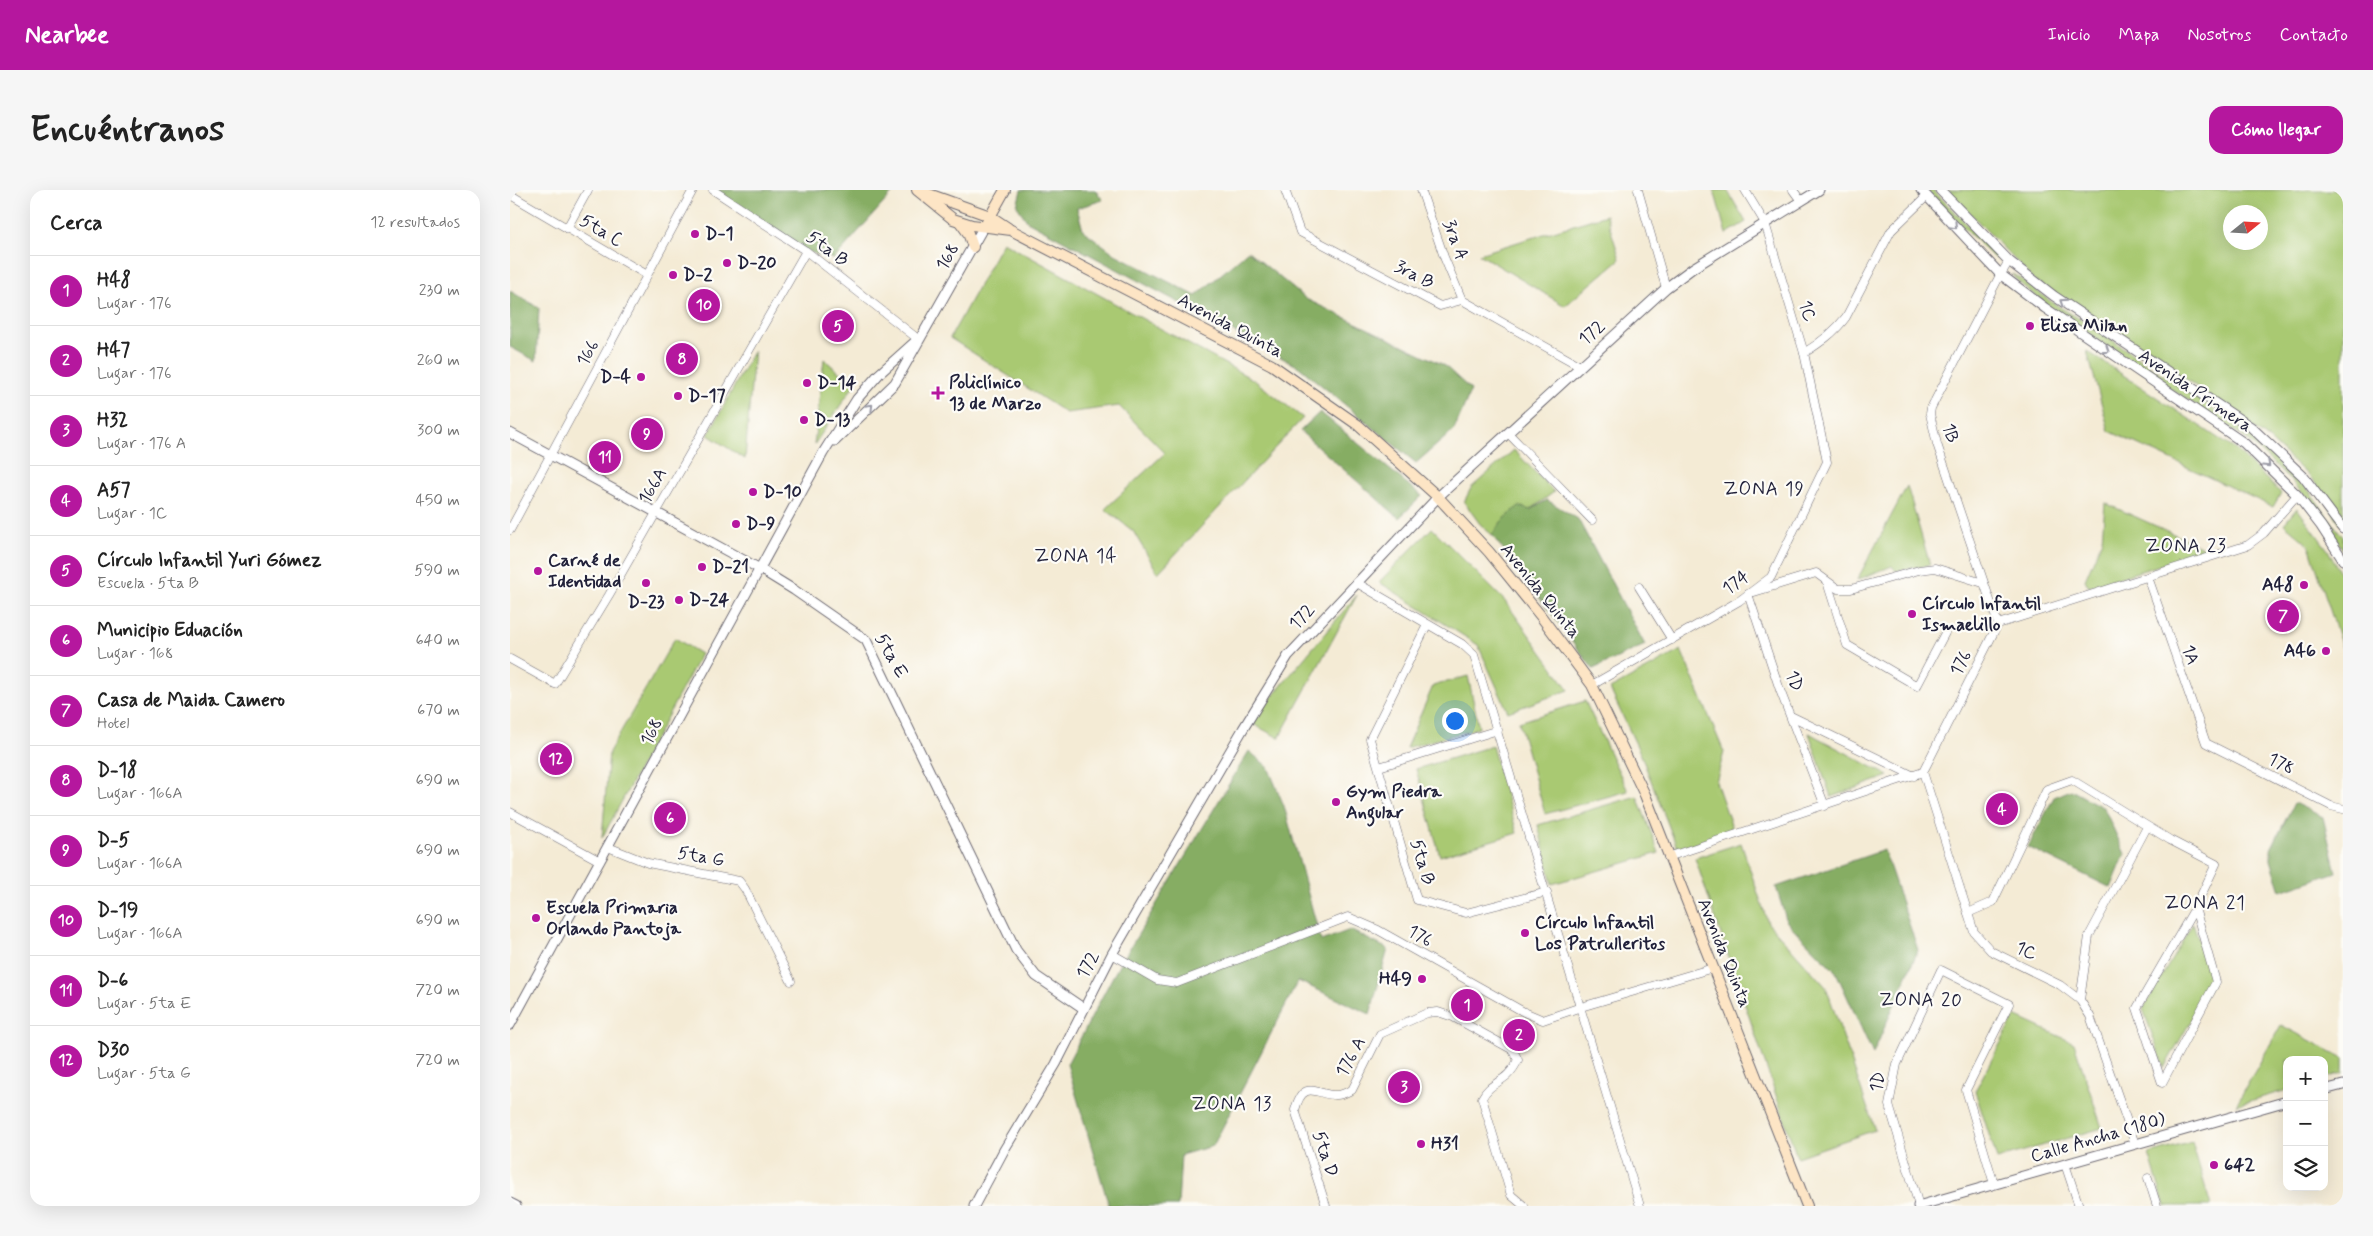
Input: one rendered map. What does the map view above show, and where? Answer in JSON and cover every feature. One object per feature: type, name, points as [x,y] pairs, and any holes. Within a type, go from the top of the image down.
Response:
[{"type":"main road","points":[[917,190],[990,216],[1011,230]]},
{"type":"main road","points":[[917,190],[937,208],[960,222],[968,234],[973,247]]},
{"type":"main road","name":"168","points":[[984,226],[1004,190]]},
{"type":"main road","name":"Avenida Quinta","points":[[960,222],[1011,230],[1272,364],[1358,425],[1438,498],[1489,552],[1592,685],[1645,795],[1807,1206]]},
{"type":"street","points":[[567,228],[588,190]]},
{"type":"street","name":"166","points":[[510,530],[694,190]]},
{"type":"street","name":"5ta B","points":[[713,190],[806,251],[918,339]]},
{"type":"street","name":"3ra B","points":[[1285,190],[1300,232],[1440,306],[1462,300]]},
{"type":"street","name":"3ra A","points":[[1421,190],[1444,257],[1462,300]]},
{"type":"street","points":[[1638,190],[1666,288]]},
{"type":"street","name":"1C","points":[[1745,190],[1765,222],[1804,354],[1824,446]]},
{"type":"street","points":[[1793,190],[1800,201]]},
{"type":"street","name":"172","points":[[974,1206],[1004,1150],[1056,1064],[1112,954],[1238,737],[1288,656],[1438,498],[1666,288],[1692,268],[1818,190]]},
{"type":"street","name":"Avenida Primera","points":[[1940,190],[2009,261],[2054,296],[2251,427],[2303,476],[2343,529]]},
{"type":"street","points":[[1804,354],[1826,339],[1846,317],[1890,231],[1923,194]]},
{"type":"street","name":"Avenida Primera","points":[[1923,194],[2000,274],[2045,308],[2244,443],[2297,495],[2321,526],[2343,560]]},
{"type":"street","name":"5ta C","points":[[513,195],[647,275]]},
{"type":"street","name":"168","points":[[823,453],[895,383],[918,339],[984,226]]},
{"type":"street","name":"166A","points":[[510,659],[555,684],[806,251]]},
{"type":"street","name":"1B","points":[[1998,624],[1937,444],[1930,408],[2000,274],[2009,261]]},
{"type":"street","points":[[1462,300],[1580,366]]},
{"type":"street","name":"168","points":[[510,1026],[823,453],[857,399],[878,374],[918,339]]},
{"type":"street","name":"5ta E","points":[[510,433],[760,569],[866,640],[1016,950],[1036,976],[1083,1008]]},
{"type":"street","points":[[1508,433],[1592,520]]},
{"type":"street","name":"174","points":[[1592,685],[1672,640],[1748,594],[1771,577],[1827,462],[1824,446]]},
{"type":"street","points":[[1998,624],[2248,545],[2264,533],[2297,495]]},
{"type":"street","points":[[1748,594],[1816,572],[1838,589],[1851,589],[1919,570],[1935,568],[1983,582]]},
{"type":"street","name":"1A","points":[[2148,577],[2206,743]]},
{"type":"street","points":[[1827,582],[1846,646],[1917,686],[1945,633]]},
{"type":"street","points":[[1357,583],[1462,644],[1474,654],[1640,1206]]},
{"type":"street","points":[[1639,587],[1672,640]]},
{"type":"street","name":"1D","points":[[1748,594],[1780,690],[1825,806]]},
{"type":"street","name":"176","points":[[1923,772],[1998,624]]},
{"type":"street","name":"5ta B","points":[[1427,625],[1370,738],[1417,900],[1466,912],[1547,892]]},
{"type":"street","points":[[1791,716],[1914,776]]},
{"type":"street","points":[[1379,767],[1498,730]]},
{"type":"street","name":"178","points":[[2206,743],[2331,806],[2343,809]]},
{"type":"street","points":[[1668,857],[1923,772]]},
{"type":"street","name":"1C","points":[[1923,772],[1974,932],[1991,951],[2060,985],[2080,1000],[2090,1016],[2135,1144]]},
{"type":"street","points":[[1968,913],[1993,902],[2047,789],[2072,780],[2147,827],[2216,864],[2195,908],[2137,1008],[2162,1082],[2216,982],[2195,908]]},
{"type":"street","points":[[510,812],[600,861]]},
{"type":"street","points":[[2080,1000],[2089,936],[2147,827]]},
{"type":"street","name":"5ta G","points":[[608,847],[648,863],[739,881],[745,889],[791,981]]},
{"type":"street","name":"176","points":[[1112,954],[1157,980],[1177,983],[1348,918],[1378,930],[1524,1012],[1543,1020],[1580,1007],[1713,968]]},
{"type":"street","name":"1D","points":[[1918,1206],[1889,1105],[1897,1064],[1942,970],[2009,1004],[1966,1090],[1994,1184]]},
{"type":"street","name":"176 A","points":[[1295,1110],[1297,1102],[1310,1090],[1317,1090],[1329,1095],[1352,1090],[1380,1034],[1408,1020],[1438,1012],[1453,1017],[1513,1050],[1518,1060],[1513,1071],[1502,1081],[1486,1089],[1482,1098],[1511,1195],[1524,1206]]},
{"type":"street","points":[[2328,1089],[2343,1085]]},
{"type":"street","name":"Calle Ancha (180)","points":[[1918,1206],[2283,1102]]},
{"type":"street","name":"5ta D","points":[[1295,1110],[1326,1206]]},
{"type":"street","points":[[2065,1164],[2079,1206]]},
{"type":"street","points":[[2148,1178],[2157,1206]]},
{"type":"street","points":[[510,1203],[516,1206]]},
{"type":"green space","points":[[713,190],[895,190],[834,259],[806,251]]},
{"type":"green space","points":[[1021,190],[1095,190],[1103,200],[1077,208],[1083,230],[1115,254],[1196,296],[1248,251],[1306,299],[1444,365],[1471,390],[1454,430],[1416,463],[1299,367],[1027,221],[1017,206]]},
{"type":"green space","points":[[1714,190],[1727,190],[1746,222],[1726,234]]},
{"type":"green space","points":[[1926,190],[1933,190],[1997,255],[1996,258],[1994,258]]},
{"type":"green space","points":[[1948,190],[2343,190],[2343,528],[2313,480],[2270,440],[2175,371],[2034,280]]},
{"type":"green space","points":[[1606,215],[1620,259],[1565,306],[1479,254]]},
{"type":"green space","points":[[1003,242],[1254,380],[1303,418],[1158,573],[1133,531],[1105,509],[1165,453],[1119,406],[1066,413],[950,338]]},
{"type":"green space","points":[[2012,274],[2261,442],[2310,492],[2343,537],[2343,550],[2322,517],[2297,487],[2240,434],[2046,304],[2022,285]]},
{"type":"green space","points":[[510,291],[539,308],[536,361],[510,347]]},
{"type":"green space","points":[[754,350],[745,459],[708,435]]},
{"type":"green space","points":[[2087,351],[2236,450],[2281,493],[2273,507],[2109,431]]},
{"type":"green space","points":[[824,359],[854,385],[814,445]]},
{"type":"green space","points":[[1320,412],[1422,496],[1399,518],[1300,431]]},
{"type":"green space","points":[[1514,450],[1554,492],[1530,510],[1501,522],[1492,535],[1480,524],[1464,502],[1471,488]]},
{"type":"green space","points":[[1907,486],[1930,565],[1896,571],[1892,566],[1857,580]]},
{"type":"green space","points":[[1547,500],[1578,519],[1645,645],[1593,669],[1492,535],[1501,522],[1519,506],[1530,510]]},
{"type":"green space","points":[[2105,503],[2209,550],[2089,587],[2085,580],[2102,540]]},
{"type":"green space","points":[[2297,508],[2328,550],[2343,579],[2343,650],[2309,545],[2284,524]]},
{"type":"green space","points":[[1432,528],[1504,600],[1569,690],[1508,712],[1478,645],[1379,582]]},
{"type":"green space","points":[[1357,595],[1279,738],[1253,724],[1261,710]]},
{"type":"green space","points":[[675,638],[701,654],[602,838],[609,752]]},
{"type":"green space","points":[[1681,650],[1724,752],[1716,782],[1733,830],[1678,850],[1641,755],[1610,689]]},
{"type":"green space","points":[[1468,676],[1479,728],[1406,748],[1433,686]]},
{"type":"green space","points":[[1585,701],[1628,791],[1545,814],[1519,722]]},
{"type":"green space","points":[[1809,733],[1889,776],[1831,797]]},
{"type":"green space","points":[[1492,746],[1517,833],[1440,856],[1416,769]]},
{"type":"green space","points":[[1249,751],[1268,767],[1284,806],[1321,941],[1350,930],[1388,949],[1370,1014],[1298,981],[1213,1146],[1181,1155],[1178,1206],[1109,1206],[1067,1064],[1113,976]]},
{"type":"green space","points":[[2071,790],[2104,808],[2125,854],[2111,888],[2028,847],[2054,797]]},
{"type":"green space","points":[[1637,796],[1659,853],[1552,884],[1538,825]]},
{"type":"green space","points":[[2294,803],[2323,817],[2336,872],[2281,891],[2271,860],[2271,849]]},
{"type":"green space","points":[[1741,843],[1768,923],[1826,987],[1875,1130],[1797,1157],[1695,858]]},
{"type":"green space","points":[[1884,850],[1918,950],[1873,1054],[1836,972],[1787,922],[1776,887]]},
{"type":"green space","points":[[2193,923],[2213,982],[2164,1068],[2143,1009]]},
{"type":"green space","points":[[2015,1016],[2074,1043],[2102,1128],[1997,1159],[1975,1091]]},
{"type":"green space","points":[[2281,1025],[2343,1058],[2343,1073],[2328,1077],[2328,1056],[2283,1056],[2283,1091],[2236,1105]]},
{"type":"green space","points":[[2192,1142],[2211,1206],[2165,1206],[2149,1154]]},
{"type":"place","name":"D-1","points":[[695,234]]},
{"type":"place","name":"D-20","points":[[727,263]]},
{"type":"place","name":"D-2","points":[[673,275]]},
{"type":"place","name":"D-19","points":[[704,305]]},
{"type":"place","name":"Círculo Infantil Yuri Gómez","points":[[838,326]]},
{"type":"place","name":"Elisa Milan","points":[[2030,326]]},
{"type":"place","name":"D-18","points":[[682,359]]},
{"type":"place","name":"D-4","points":[[641,377]]},
{"type":"place","name":"D-14","points":[[807,383]]},
{"type":"place","name":"Policlínico 13 de Marzo","points":[[938,393]]},
{"type":"place","name":"D-17","points":[[678,396]]},
{"type":"place","name":"D-13","points":[[804,420]]},
{"type":"place","name":"D-5","points":[[647,434]]},
{"type":"place","name":"D-6","points":[[605,457]]},
{"type":"place","name":"D-10","points":[[753,492]]},
{"type":"place","name":"D-9","points":[[736,524]]},
{"type":"place","name":"D-21","points":[[702,567]]},
{"type":"place","name":"Carné de Identidad","points":[[538,571]]},
{"type":"place","name":"D-23","points":[[646,583]]},
{"type":"place","name":"A48","points":[[2304,585]]},
{"type":"place","name":"D-24","points":[[679,600]]},
{"type":"place","name":"Círculo Infantil Ismaelillo","points":[[1912,614]]},
{"type":"place","name":"Casa de Maida Camero","points":[[2283,616]]},
{"type":"place","name":"A46","points":[[2326,651]]},
{"type":"place","name":"D30","points":[[556,759]]},
{"type":"place","name":"Gym Piedra Angular","points":[[1336,802]]},
{"type":"place","name":"A57","points":[[2002,809]]},
{"type":"place","name":"Municipio Eduación","points":[[670,818]]},
{"type":"place","name":"Escuela Primaria Orlando Pantoja","points":[[536,918]]},
{"type":"place","name":"Círculo Infantil Los Patrulleritos","points":[[1525,933]]},
{"type":"place","name":"H49","points":[[1422,979]]},
{"type":"place","name":"H48","points":[[1467,1005]]},
{"type":"place","name":"H47","points":[[1519,1035]]},
{"type":"place","name":"H32","points":[[1404,1087]]},
{"type":"place","name":"H31","points":[[1421,1144]]},
{"type":"place","name":"642","points":[[2214,1165]]},
{"type":"district","name":"ZONA 19","points":[[1764,489]]},
{"type":"district","name":"ZONA 23","points":[[2186,546]]},
{"type":"district","name":"ZONA 14","points":[[1076,556]]},
{"type":"district","name":"ZONA 21","points":[[2205,903]]},
{"type":"district","name":"ZONA 20","points":[[1921,1000]]},
{"type":"district","name":"ZONA 13","points":[[1232,1104]]}]
